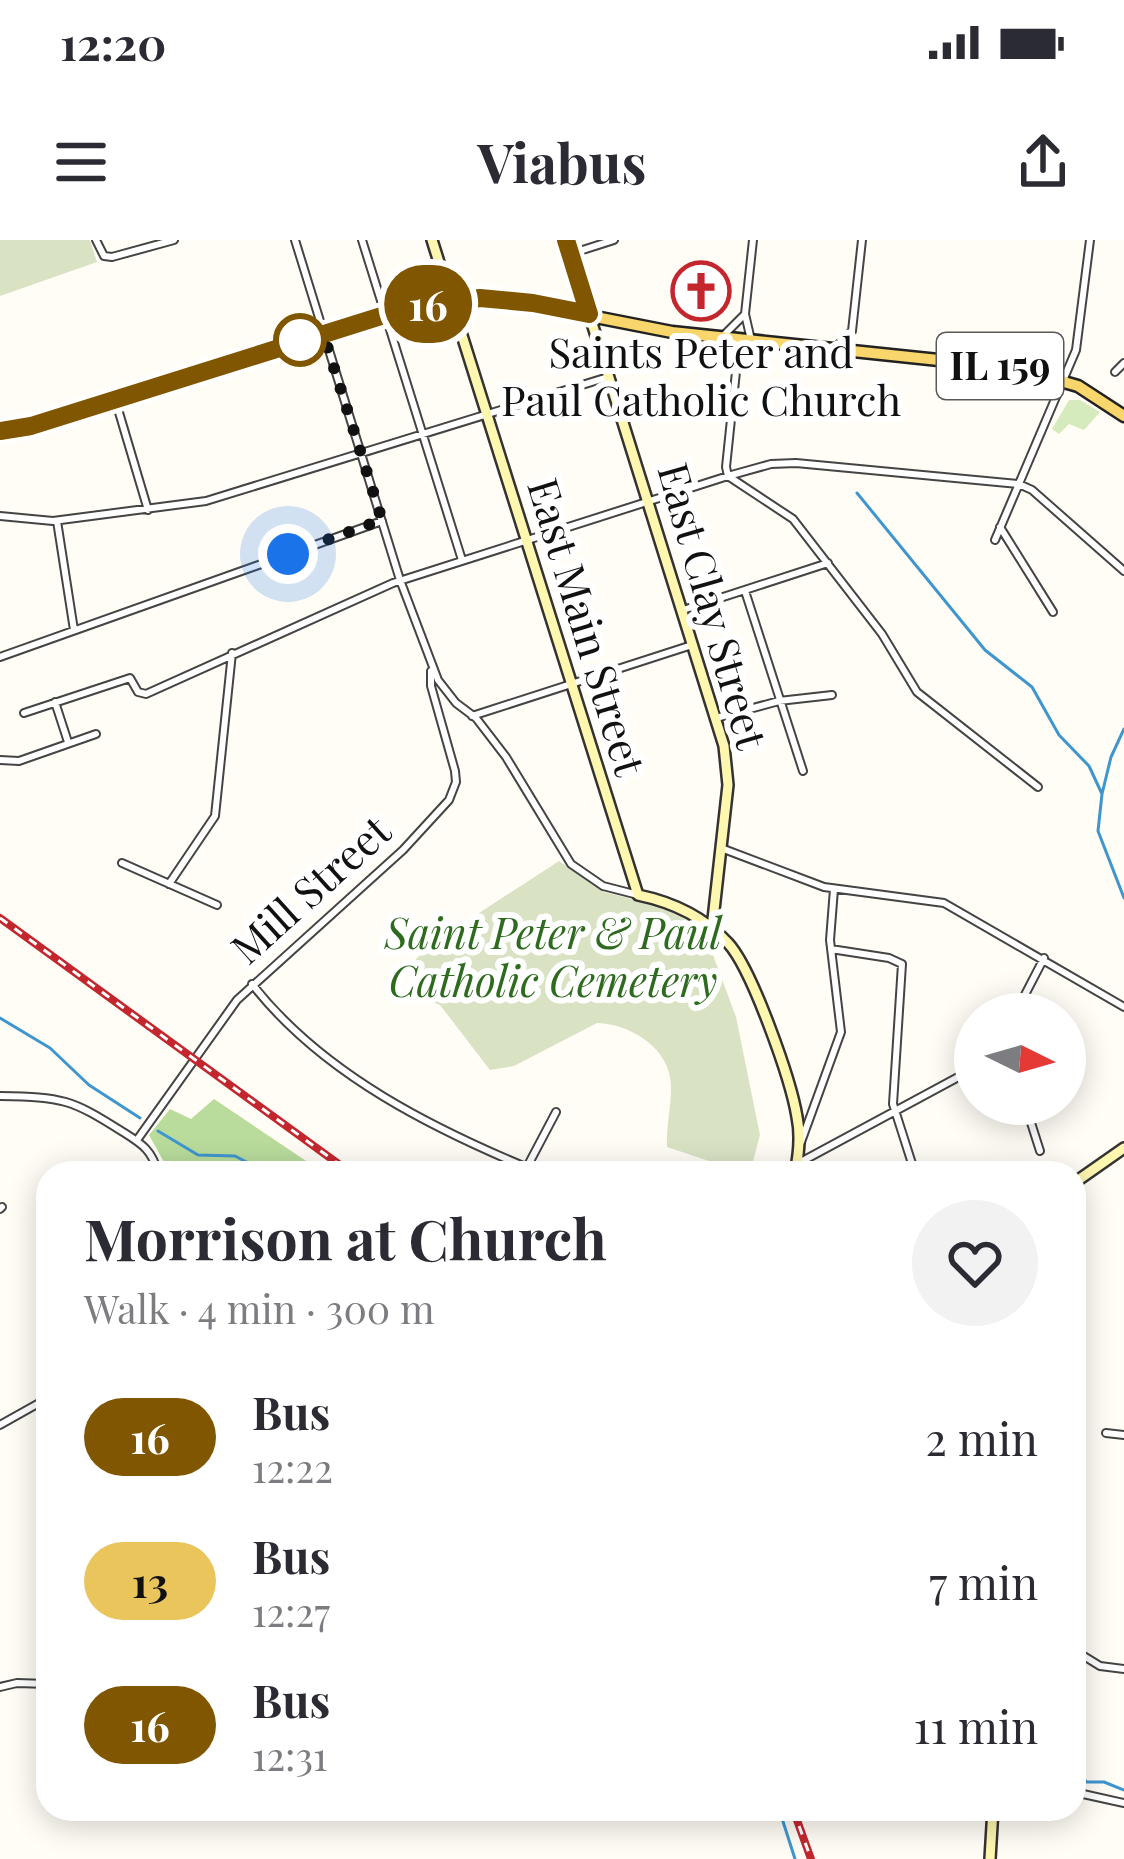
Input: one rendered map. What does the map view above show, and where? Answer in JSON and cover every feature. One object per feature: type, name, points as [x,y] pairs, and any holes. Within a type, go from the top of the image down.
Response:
[{"type":"main road","name":"IL 159","points":[[0,431],[31,426],[385,313],[450,300],[521,301],[672,332],[1015,368],[1065,380],[1100,397],[1124,416]]},
{"type":"street","points":[[96,240],[104,256],[174,240]]},
{"type":"street","points":[[295,240],[400,580],[432,667],[447,692],[506,757],[571,864],[603,886],[675,906],[712,928],[733,949],[752,981],[795,1106],[799,1147]]},
{"type":"street","points":[[362,240],[462,560]]},
{"type":"street","name":"East Main Street","points":[[432,240],[638,895]]},
{"type":"street","name":"East Clay Street","points":[[566,240],[694,644],[728,773],[712,928]]},
{"type":"street","points":[[570,254],[614,240]]},
{"type":"street","points":[[753,240],[745,314],[751,340],[737,362],[728,476],[793,519],[882,634],[917,692],[1038,787]]},
{"type":"street","points":[[862,240],[852,331],[864,352]]},
{"type":"street","points":[[994,540],[1065,380],[1081,327],[1090,240]]},
{"type":"street","points":[[737,362],[722,337],[745,314]]},
{"type":"street","points":[[836,348],[852,331]]},
{"type":"street","points":[[1115,372],[1124,363]]},
{"type":"street","points":[[0,516],[57,521],[225,496],[608,377]]},
{"type":"street","points":[[115,399],[148,510]]},
{"type":"street","points":[[25,713],[130,678],[141,695],[400,580],[771,464],[1019,484],[1032,490],[1124,571]]},
{"type":"street","points":[[0,657],[382,520]]},
{"type":"street","points":[[57,521],[74,630]]},
{"type":"street","points":[[1000,527],[1053,612]]},
{"type":"street","points":[[683,610],[827,563]]},
{"type":"street","points":[[746,591],[803,771]]},
{"type":"street","points":[[472,716],[694,644]]},
{"type":"street","points":[[169,884],[215,816],[232,653]]},
{"type":"street","name":"Mill Street","points":[[137,1140],[252,984],[379,874],[449,800],[455,771],[431,686],[432,667]]},
{"type":"street","points":[[716,718],[779,700],[832,695]]},
{"type":"street","points":[[55,702],[68,742]]},
{"type":"street","points":[[0,760],[19,761],[96,734]]},
{"type":"street","points":[[721,848],[835,890],[944,903],[1124,1007]]},
{"type":"street","points":[[122,863],[217,905]]},
{"type":"street","points":[[797,1161],[841,1032],[831,949],[835,890]]},
{"type":"street","points":[[831,949],[902,964],[894,1112],[911,1161]]},
{"type":"street","points":[[1026,993],[1044,958]]},
{"type":"street","points":[[252,984],[304,1040],[394,1103],[513,1161]]},
{"type":"street","points":[[808,1161],[954,1079]]},
{"type":"street","points":[[0,1096],[75,1102],[137,1140],[154,1161]]},
{"type":"street","points":[[531,1161],[556,1112]]},
{"type":"street","points":[[1031,1125],[1040,1150]]},
{"type":"street","points":[[1086,1175],[1124,1148]]},
{"type":"street","points":[[0,1425],[36,1405]]},
{"type":"street","points":[[1106,1433],[1124,1435]]},
{"type":"street","points":[[1086,1657],[1100,1666],[1124,1670]]},
{"type":"street","points":[[0,1687],[36,1684]]},
{"type":"street","points":[[1086,1795],[1124,1804]]},
{"type":"street","points":[[990,1859],[992,1821]]},
{"type":"green space","points":[[0,240],[90,240],[97,262],[0,296]]},
{"type":"green space","points":[[1069,400],[1080,400],[1100,412],[1084,430],[1069,424],[1059,434],[1052,429]]},
{"type":"green space","name":"Saint Peter & Paul Catholic Cemetery","points":[[559,861],[604,892],[656,905],[703,928],[736,1017],[760,1135],[753,1161],[709,1161],[667,1147],[670,1074],[648,1042],[623,1028],[597,1023],[514,1066],[490,1070],[440,1005],[417,996],[416,959],[466,927],[479,913]]},
{"type":"green space","points":[[214,1099],[306,1161],[163,1161],[149,1135],[170,1109],[191,1119]]},
{"type":"waterway","points":[[857,493],[985,650],[1032,687],[1059,735],[1089,766],[1102,794],[1098,831],[1124,898]]},
{"type":"waterway","points":[[1102,794],[1124,729]]},
{"type":"waterway","points":[[0,1018],[50,1048],[89,1085],[140,1118]]},
{"type":"waterway","points":[[158,1131],[198,1155],[235,1156],[244,1161]]},
{"type":"waterway","points":[[1086,1781],[1124,1790]]},
{"type":"waterway","points":[[783,1821],[795,1859]]},
{"type":"railway","points":[[0,918],[334,1161]]},
{"type":"railway","points":[[797,1821],[811,1859]]},
{"type":"bus line","name":"16","points":[[0,431],[31,426],[410,307],[480,298],[589,314],[566,240]]},
{"type":"place","name":"Saints Peter and Paul Catholic Church","points":[[701,291]]},
{"type":"route","points":[[288,554],[382,520],[323,333],[300,340]]}]
